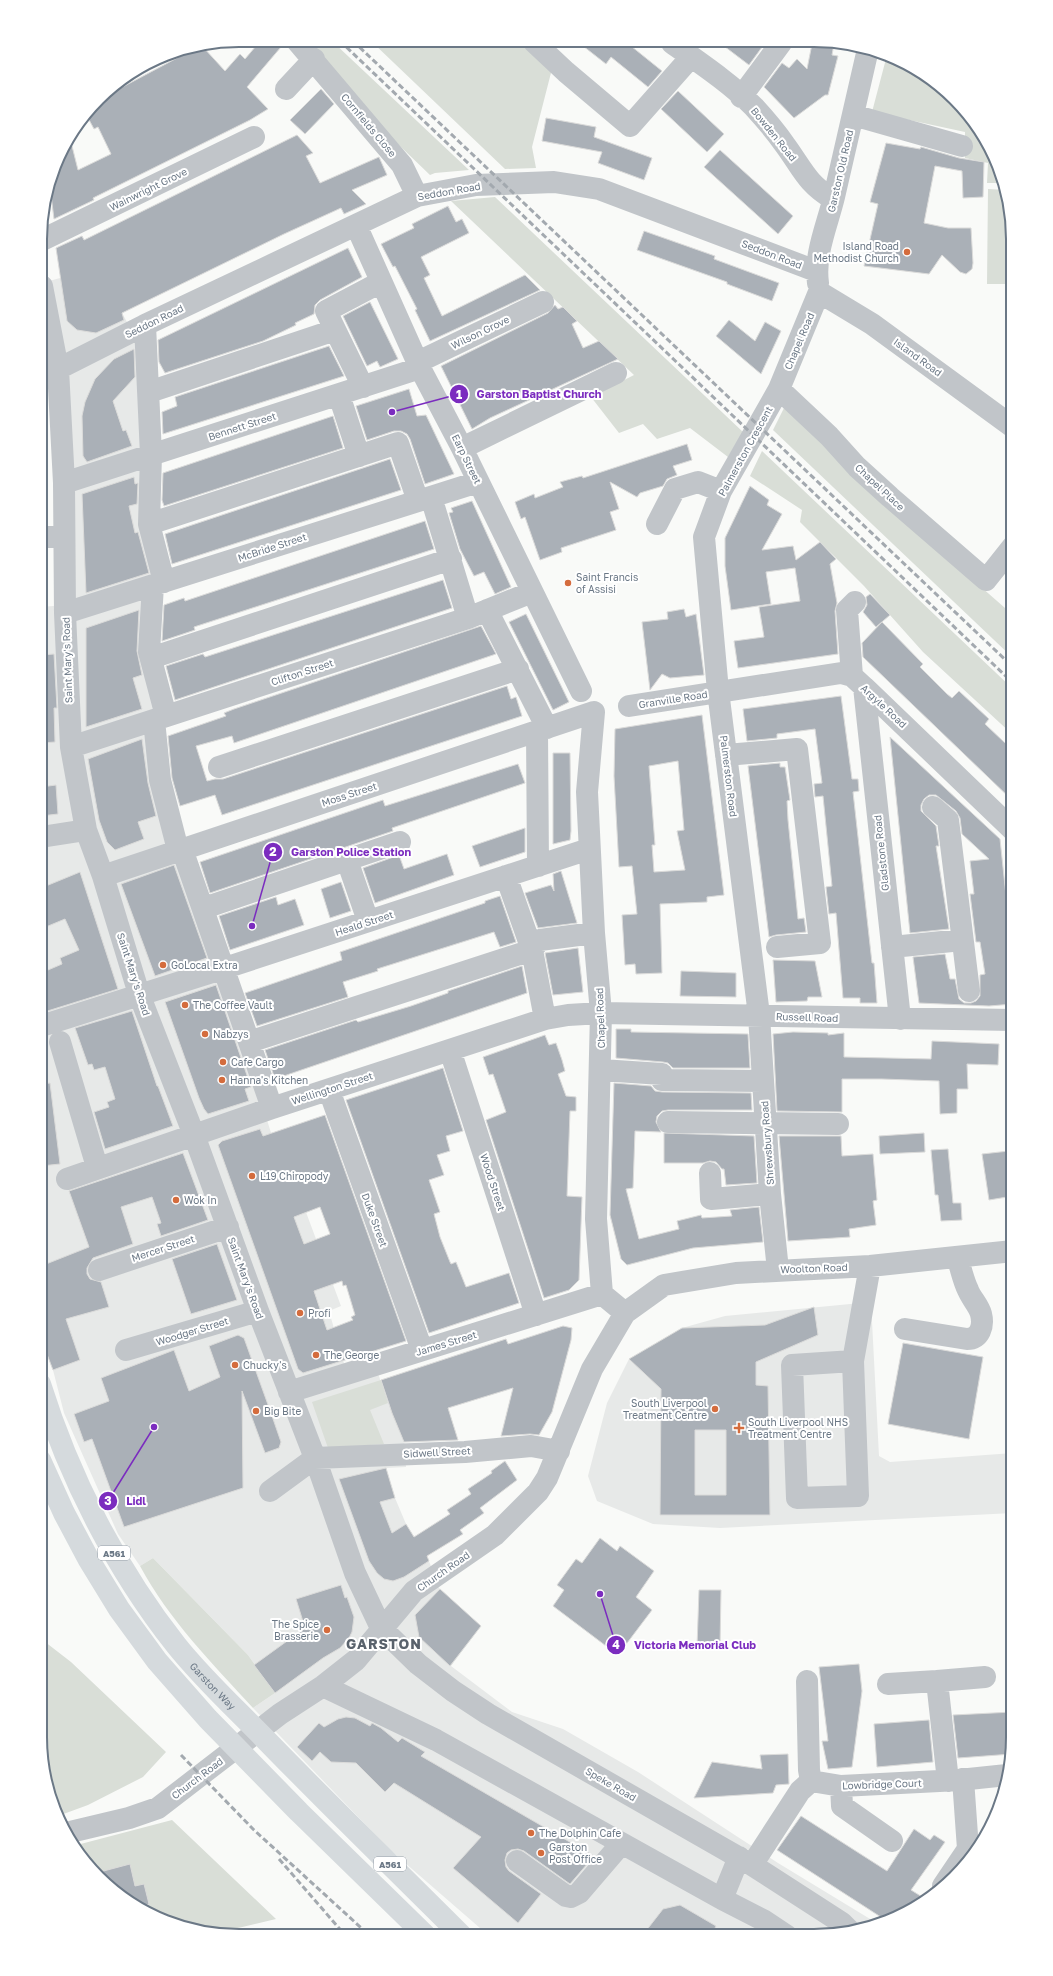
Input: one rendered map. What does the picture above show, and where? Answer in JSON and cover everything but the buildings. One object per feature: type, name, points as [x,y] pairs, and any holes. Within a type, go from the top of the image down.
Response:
[{"type":"highway","name":"Garston Way","points":[[47,1405],[78,1481],[110,1545],[143,1600],[177,1646],[226,1699],[454,1929]]},
{"type":"highway","name":"A561","points":[[47,1475],[64,1513],[119,1609],[156,1661],[208,1719],[299,1812],[418,1929]]},
{"type":"street","name":"Cornfields Close","points":[[303,47],[402,165],[417,196]]},
{"type":"street","points":[[539,47],[566,72],[630,126],[691,57]]},
{"type":"street","name":"Bowden Road","points":[[677,47],[754,107],[786,145],[808,179],[823,193],[833,199]]},
{"type":"street","points":[[742,97],[778,47]]},
{"type":"street","name":"Garston Old Road","points":[[819,292],[816,271],[817,258],[833,199],[867,55]]},
{"type":"street","points":[[286,89],[314,59]]},
{"type":"street","points":[[853,115],[962,146]]},
{"type":"street","name":"Wainwright Grove","points":[[47,238],[254,137]]},
{"type":"street","name":"Seddon Road","points":[[50,375],[145,325],[417,196],[476,185],[554,182],[599,189],[816,271]]},
{"type":"street","name":"Earp Street","points":[[356,225],[419,365],[462,448],[581,691]]},
{"type":"street","points":[[363,387],[326,311],[381,282]]},
{"type":"street","name":"Chapel Road","points":[[779,389],[819,292]]},
{"type":"street","name":"Island Road","points":[[819,292],[872,324],[1006,422]]},
{"type":"street","name":"Wilson Grove","points":[[419,365],[543,302]]},
{"type":"street","points":[[145,325],[152,455],[149,524],[158,583],[149,652],[160,718],[160,780],[180,850],[204,908],[272,1108]]},
{"type":"street","points":[[148,392],[335,330]]},
{"type":"street","name":"Saint Mary's Road","points":[[47,342],[64,483],[65,613],[71,747],[86,830],[103,876],[139,994],[194,1135],[258,1311],[315,1458],[356,1573],[381,1628]]},
{"type":"street","name":"Bennett Street","points":[[64,483],[339,395],[419,365]]},
{"type":"street","points":[[462,448],[616,373]]},
{"type":"street","name":"Palmerston Crescent","points":[[704,537],[721,491],[779,389]]},
{"type":"street","name":"Chapel Place","points":[[779,389],[829,436],[857,467],[986,580],[1006,555]]},
{"type":"street","points":[[339,395],[359,456]]},
{"type":"street","points":[[149,524],[398,443],[478,614],[518,669],[542,729],[538,866]]},
{"type":"street","name":"McBride Street","points":[[65,613],[478,482]]},
{"type":"street","points":[[657,524],[674,489],[698,482],[721,491]]},
{"type":"street","points":[[47,537],[64,537]]},
{"type":"street","name":"Palmerston Road","points":[[704,537],[718,691],[759,1015]]},
{"type":"street","points":[[151,658],[451,559]]},
{"type":"street","name":"Clifton Street","points":[[71,747],[478,614],[532,592]]},
{"type":"street","name":"Gladstone Road","points":[[855,602],[847,610],[858,682],[900,1019]]},
{"type":"street","points":[[219,767],[518,669]]},
{"type":"street","name":"Argyle Road","points":[[718,691],[841,672],[858,682],[1006,823]]},
{"type":"street","name":"Granville Road","points":[[629,706],[718,691]]},
{"type":"street","name":"Chapel Road","points":[[594,712],[587,792],[594,933],[601,1013],[601,1070],[596,1219],[602,1294]]},
{"type":"street","name":"Moss Street","points":[[103,876],[594,712]]},
{"type":"street","points":[[726,755],[797,749],[820,942],[777,947]]},
{"type":"street","points":[[934,807],[948,820],[969,991]]},
{"type":"street","points":[[47,836],[86,830]]},
{"type":"street","points":[[204,908],[400,842]]},
{"type":"street","name":"Heald Street","points":[[47,1024],[225,968],[590,849]]},
{"type":"street","points":[[347,860],[368,921]]},
{"type":"street","points":[[506,876],[532,950],[545,1019]]},
{"type":"street","points":[[249,1042],[532,950],[540,940],[594,933]]},
{"type":"street","points":[[892,947],[962,940]]},
{"type":"street","name":"Russell Road","points":[[601,1013],[1006,1020]]},
{"type":"street","name":"Wellington Street","points":[[67,1179],[97,1167],[272,1108],[545,1019],[568,1015],[601,1013]]},
{"type":"street","name":"Shrewsbury Road","points":[[759,1015],[770,1194],[778,1270]]},
{"type":"street","points":[[60,1042],[97,1167]]},
{"type":"street","name":"Wood Street","points":[[450,1050],[536,1315]]},
{"type":"street","points":[[601,1070],[662,1074],[662,1080],[763,1081]]},
{"type":"street","name":"Duke Street","points":[[329,1090],[422,1350]]},
{"type":"street","points":[[668,1122],[838,1124]]},
{"type":"street","points":[[710,1173],[711,1199],[770,1194]]},
{"type":"street","name":"Mercer Street","points":[[99,1270],[228,1227]]},
{"type":"street","name":"Woolton Road","points":[[625,1313],[664,1285],[736,1273],[870,1266],[1006,1252]]},
{"type":"street","points":[[905,1329],[966,1339],[972,1339],[978,1334],[981,1327],[981,1313],[968,1290],[957,1257]]},
{"type":"street","points":[[853,1361],[792,1365],[797,1498],[858,1496],[853,1361],[870,1266]]},
{"type":"street","points":[[602,1294],[625,1313]]},
{"type":"street","name":"James Street","points":[[290,1392],[602,1294]]},
{"type":"street","name":"Woodger Street","points":[[126,1350],[258,1311]]},
{"type":"street","name":"Church Road","points":[[72,1832],[129,1818],[158,1808],[280,1714],[323,1686],[356,1660],[381,1628],[414,1591],[495,1534],[538,1492],[547,1478],[592,1369],[625,1313]]},
{"type":"street","name":"Sidwell Street","points":[[315,1458],[465,1452],[531,1446],[559,1451]]},
{"type":"street","points":[[270,1491],[315,1458]]},
{"type":"street","name":"Speke Road","points":[[381,1628],[418,1664],[453,1691],[488,1714],[746,1861],[845,1926]]},
{"type":"street","points":[[888,1684],[985,1677]]},
{"type":"street","points":[[722,1899],[746,1861],[800,1791],[812,1781],[809,1770],[807,1681]]},
{"type":"street","points":[[937,1681],[955,1780],[970,1848]]},
{"type":"street","points":[[323,1686],[436,1740],[621,1844],[763,1920],[776,1929]]},
{"type":"street","name":"Lowbridge Court","points":[[812,1781],[841,1786],[955,1780],[1002,1775]]},
{"type":"street","points":[[841,1786],[842,1806],[892,1841]]},
{"type":"street","points":[[517,1861],[566,1896],[571,1897],[579,1893],[621,1844]]},
{"type":"shaded area","points":[[313,47],[338,47],[469,170],[435,173],[430,175],[376,123]]},
{"type":"shaded area","points":[[377,47],[533,47],[553,65],[532,147],[536,168],[505,169]]},
{"type":"shaded area","points":[[885,61],[921,79],[950,103],[974,132],[986,154],[998,183],[987,183],[988,163],[965,158],[965,132],[872,112]]},
{"type":"shaded area","points":[[988,189],[999,190],[1006,226],[1006,284],[987,284]]},
{"type":"shaded area","points":[[495,197],[743,432],[728,457],[690,428],[657,439],[643,424],[619,433],[591,397],[634,375],[451,201]]},
{"type":"shaded area","points":[[108,254],[122,313],[132,331],[145,325],[160,780],[284,1174],[291,1172],[341,1306],[329,1311],[347,1374],[375,1365],[405,1445],[406,1467],[386,1468],[395,1498],[406,1524],[429,1561],[439,1588],[481,1626],[451,1666],[512,1712],[563,1729],[638,1772],[778,1863],[872,1920],[827,1929],[481,1929],[389,1849],[253,1708],[275,1693],[248,1655],[153,1558],[140,1566],[118,1534],[64,1413],[53,1370],[47,1354],[47,606],[65,605],[58,370],[47,376],[47,282],[60,278]]},
{"type":"shaded area","points":[[785,406],[859,480],[1006,609],[1006,651],[773,430]]},
{"type":"shaded area","points":[[762,451],[1006,682],[1006,729],[923,652],[864,586],[800,522],[802,510],[750,476]]},
{"type":"shaded area","name":"South Liverpool NHS Treatment Centre","points":[[871,1302],[879,1456],[890,1462],[1006,1454],[1006,1513],[720,1528],[653,1524],[597,1501],[588,1476],[607,1403],[629,1359],[682,1328],[725,1316]]},
{"type":"shaded area","points":[[381,1380],[388,1403],[370,1410],[384,1444],[328,1448],[312,1402]]},
{"type":"shaded area","points":[[153,1558],[248,1655],[275,1693],[253,1708],[222,1674],[164,1605],[140,1566]]},
{"type":"shaded area","points":[[47,1643],[71,1662],[166,1752],[143,1777],[88,1805],[63,1814],[57,1799],[47,1750]]},
{"type":"shaded area","points":[[172,1820],[276,1919],[234,1929],[226,1929],[177,1919],[132,1897],[103,1873],[79,1844]]},
{"type":"railway","points":[[346,47],[1006,676]]},
{"type":"railway","points":[[359,47],[1006,660]]},
{"type":"railway","points":[[181,1755],[254,1830],[362,1929]]},
{"type":"railway","points":[[279,1859],[340,1929]]},
{"type":"place","name":"Island Road Methodist Church","points":[[907,252]]},
{"type":"place","name":"Garston Baptist Church","points":[[392,412]]},
{"type":"place","name":"Saint Francis of Assisi","points":[[568,583]]},
{"type":"place","name":"Garston Police Station","points":[[252,926]]},
{"type":"place","name":"GoLocal Extra","points":[[163,965]]},
{"type":"place","name":"The Coffee Vault","points":[[185,1005]]},
{"type":"place","name":"Nabzys","points":[[205,1034]]},
{"type":"place","name":"Cafe Cargo","points":[[223,1062]]},
{"type":"place","name":"Hanna's Kitchen","points":[[222,1080]]},
{"type":"place","name":"L19 Chiropody","points":[[252,1176]]},
{"type":"place","name":"Wok In","points":[[176,1200]]},
{"type":"place","name":"Profi","points":[[300,1313]]},
{"type":"place","name":"The George","points":[[316,1355]]},
{"type":"place","name":"Chucky's","points":[[235,1365]]},
{"type":"place","name":"South Liverpool Treatment Centre","points":[[715,1409]]},
{"type":"place","name":"Big Bite","points":[[256,1411]]},
{"type":"place","name":"Lidl","points":[[154,1427]]},
{"type":"place","name":"South Liverpool NHS Treatment Centre","points":[[739,1428]]},
{"type":"place","name":"Victoria Memorial Club","points":[[600,1594]]},
{"type":"place","name":"The Spice Brasserie","points":[[327,1630]]},
{"type":"place","name":"The Dolphin Cafe","points":[[531,1833]]},
{"type":"place","name":"Garston Post Office","points":[[541,1853]]},
{"type":"district","name":"GARSTON","points":[[384,1643]]}]
